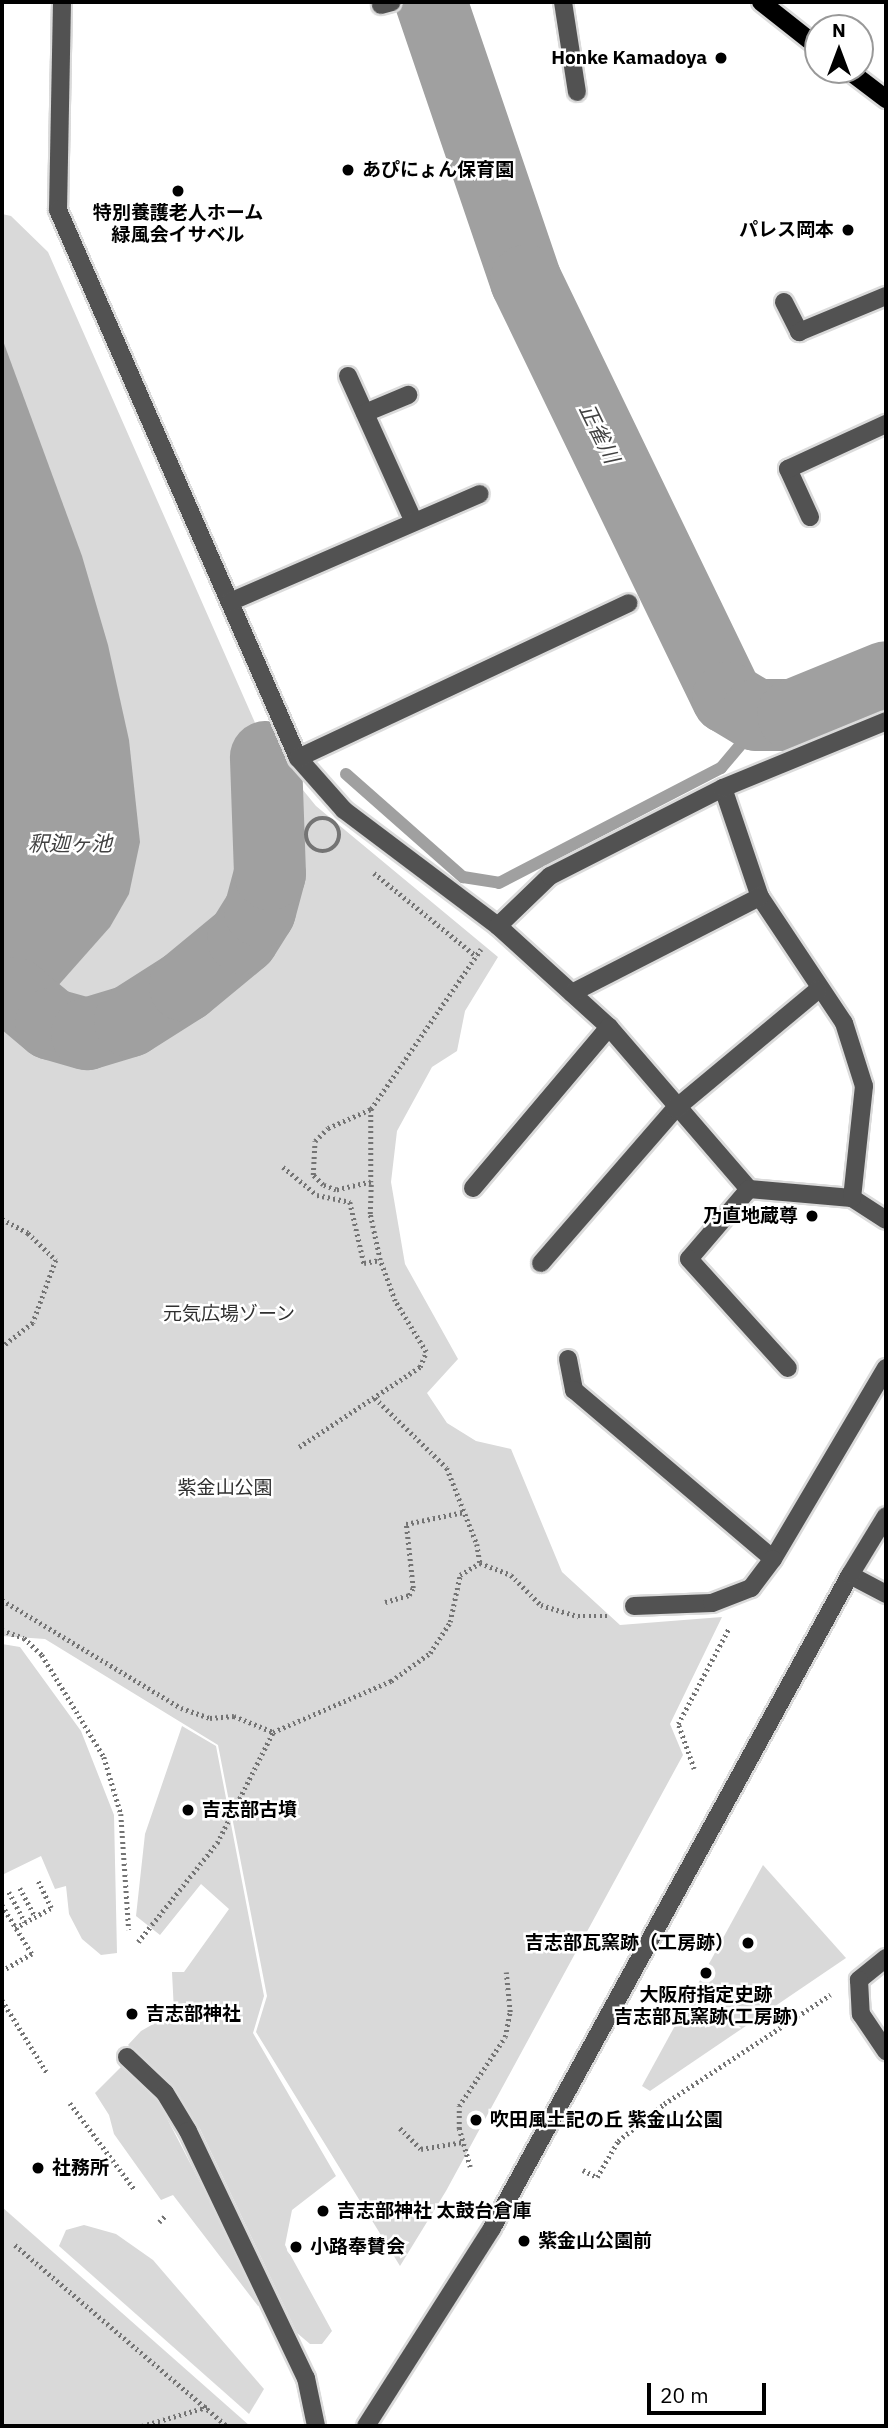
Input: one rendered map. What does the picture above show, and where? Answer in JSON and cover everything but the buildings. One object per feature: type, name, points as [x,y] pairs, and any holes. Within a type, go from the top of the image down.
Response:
[{"type":"main road","points":[[761,2],[804,36]]},
{"type":"main road","points":[[866,84],[886,99]]},
{"type":"street","points":[[62,2],[58,210],[113,344],[298,758],[344,810],[498,926],[609,1027],[675,1109],[748,1189],[852,1198],[886,1220]]},
{"type":"street","points":[[563,2],[578,92]]},
{"type":"street","points":[[784,302],[799,332],[886,296]]},
{"type":"street","points":[[348,376],[414,522]]},
{"type":"street","points":[[365,413],[408,395]]},
{"type":"street","points":[[810,517],[788,469],[886,424]]},
{"type":"street","points":[[230,601],[480,494]]},
{"type":"street","points":[[298,758],[629,603]]},
{"type":"street","points":[[498,926],[550,876],[723,788],[886,721]]},
{"type":"street","points":[[723,788],[760,897],[818,990],[844,1023],[864,1086],[852,1198]]},
{"type":"street","points":[[572,993],[760,897]]},
{"type":"street","points":[[541,1263],[675,1109],[818,990]]},
{"type":"street","points":[[473,1188],[609,1027]]},
{"type":"street","points":[[748,1189],[689,1259],[788,1368]]},
{"type":"street","points":[[568,1359],[574,1390],[773,1559]]},
{"type":"street","points":[[634,1606],[712,1603],[751,1588],[773,1559],[886,1368]]},
{"type":"street","points":[[366,2426],[492,2228],[850,1574],[886,1516]]},
{"type":"street","points":[[850,1574],[886,1594]]},
{"type":"street","points":[[886,1958],[859,1980],[860,2014],[886,2051]]},
{"type":"street","points":[[127,2057],[165,2092],[188,2131],[306,2378],[316,2426]]},
{"type":"path","points":[[371,871],[476,956]]},
{"type":"path","points":[[372,1182],[337,1190],[323,1185],[313,1175],[315,1141],[328,1128],[372,1109],[498,926]]},
{"type":"path","points":[[299,1447],[420,1367],[426,1352],[395,1301],[380,1260],[370,1214],[372,1109]]},
{"type":"path","points":[[284,1167],[317,1195],[350,1202],[364,1263],[380,1260]]},
{"type":"path","points":[[317,1195],[323,1185]]},
{"type":"path","points":[[2,1219],[28,1233],[56,1260],[33,1323],[2,1347]]},
{"type":"path","points":[[375,1398],[447,1468],[480,1563]]},
{"type":"path","points":[[385,1602],[409,1595],[413,1588],[406,1524],[464,1512]]},
{"type":"path","points":[[138,1942],[217,1843],[273,1731],[391,1681],[430,1653],[450,1622],[460,1574],[480,1563],[511,1575],[541,1605],[557,1612],[620,1616],[634,1606]]},
{"type":"path","points":[[694,1769],[678,1724],[751,1588]]},
{"type":"path","points":[[2,1600],[181,1708],[210,1718],[234,1716],[273,1731]]},
{"type":"path","points":[[2,1630],[24,1638],[43,1655],[104,1757],[121,1814],[129,1930]]},
{"type":"path","points":[[15,1928],[51,1908],[38,1881]]},
{"type":"path","points":[[19,1888],[35,1916]]},
{"type":"path","points":[[9,1892],[25,1922]]},
{"type":"path","points":[[2,1905],[32,1954],[2,1971]]},
{"type":"path","points":[[470,2167],[458,2118],[463,2096],[508,2029],[506,1972]]},
{"type":"path","points":[[583,2170],[597,2177],[618,2141],[664,2104],[806,2008],[859,1980]]},
{"type":"path","points":[[2,2000],[47,2073]]},
{"type":"path","points":[[70,2103],[135,2190]]},
{"type":"path","points":[[400,2128],[421,2149],[463,2141]]},
{"type":"path","points":[[159,2222],[165,2216]]},
{"type":"path","points":[[15,2245],[227,2426]]},
{"type":"path","points":[[142,2426],[207,2407]]},
{"type":"green space","name":"紫金山公園","points":[[2,214],[11,216],[48,252],[263,741],[316,806],[498,957],[465,1011],[457,1051],[432,1067],[397,1131],[391,1182],[405,1264],[458,1359],[427,1393],[447,1423],[476,1441],[511,1449],[562,1572],[620,1625],[722,1617],[670,1724],[683,1755],[446,2191],[400,2266],[256,2032],[267,1996],[218,1745],[45,1639],[2,1636]]},
{"type":"green space","points":[[2,1644],[20,1647],[81,1731],[114,1815],[117,1953],[101,1955],[82,1939],[69,1914],[66,1886],[55,1889],[41,1856],[2,1875]]},
{"type":"green space","points":[[182,1726],[216,1746],[264,1996],[253,2033],[336,2176],[292,2210],[285,2245],[332,2331],[322,2344],[310,2344],[297,2333],[200,2129],[170,2083],[128,2045],[141,2031],[174,2012],[172,1972],[184,1972],[229,1909],[201,1884],[160,1935],[136,1916],[145,1834]]},
{"type":"green space","points":[[763,1865],[846,1958],[650,2091],[642,2086]]},
{"type":"green space","points":[[121,2067],[156,2097],[263,2304],[258,2306],[173,2195],[161,2200],[114,2134],[109,2115],[95,2093]]},
{"type":"green space","points":[[2,2207],[250,2426],[2,2426]]},
{"type":"green space","points":[[84,2225],[116,2234],[153,2260],[264,2389],[249,2414],[59,2246],[66,2230]]},
{"type":"water","name":"釈迦ヶ池","points":[[2,338],[82,556],[108,645],[129,740],[140,842],[129,894],[110,927],[56,988],[47,992],[2,992]]},
{"type":"waterway","name":"正雀川","points":[[431,2],[526,281],[728,698],[756,715],[793,715],[886,677]]},
{"type":"waterway","points":[[346,774],[463,877],[499,883],[721,768],[740,745]]},
{"type":"waterway","points":[[14,993],[51,1024],[87,1034],[130,1021],[185,986],[243,938],[260,911],[270,874],[266,757]]},
{"type":"place","name":"Honke Kamadoya","points":[[721,58]]},
{"type":"place","name":"あぴにょん保育園","points":[[348,170]]},
{"type":"place","name":"特別養護老人ホーム 緑風会イサベル","points":[[178,191]]},
{"type":"place","name":"パレス岡本","points":[[848,230]]},
{"type":"place","name":"乃直地蔵尊","points":[[812,1216]]},
{"type":"place","name":"吉志部古墳","points":[[188,1810]]},
{"type":"place","name":"吉志部瓦窯跡（工房跡）","points":[[748,1943]]},
{"type":"place","name":"大阪府指定史跡 吉志部瓦窯跡(工房跡)","points":[[706,1973]]},
{"type":"place","name":"吉志部神社","points":[[132,2014]]},
{"type":"place","name":"吹田風土記の丘 紫金山公園","points":[[476,2120]]},
{"type":"place","name":"社務所","points":[[38,2168]]},
{"type":"place","name":"吉志部神社 太鼓台倉庫","points":[[323,2211]]},
{"type":"place","name":"紫金山公園前","points":[[524,2241]]},
{"type":"place","name":"小路奉賛会","points":[[296,2247]]},
{"type":"park label","name":"元気広場ゾーン","points":[[229,1314]]}]
